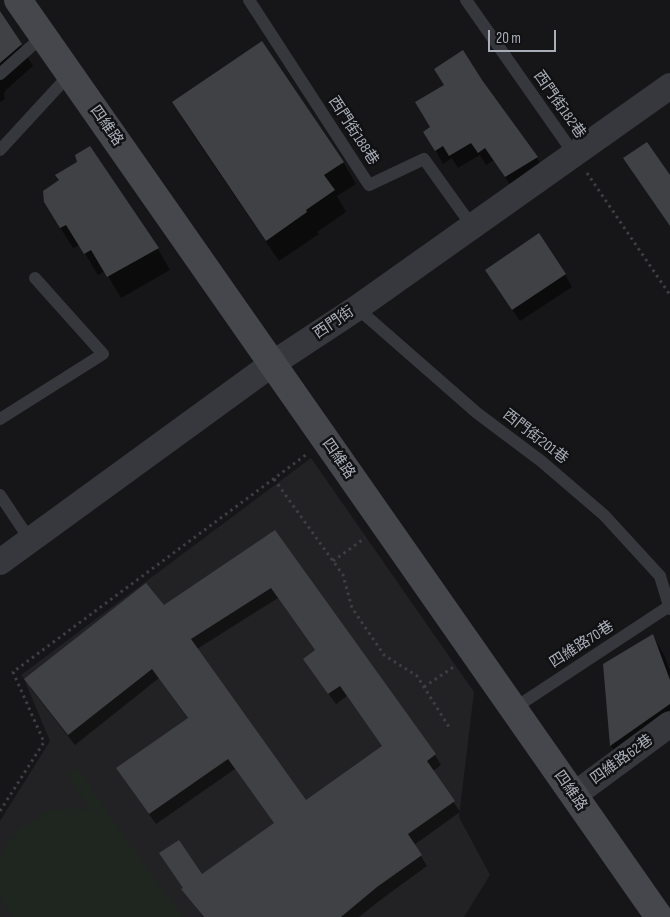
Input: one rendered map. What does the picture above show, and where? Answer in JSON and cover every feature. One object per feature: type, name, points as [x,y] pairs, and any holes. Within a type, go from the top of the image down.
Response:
[{"type":"street","name":"四維路","points":[[18,0],[658,917]]},
{"type":"street","name":"西門街","points":[[0,562],[272,364],[357,308],[670,86]]},
{"type":"street","name":"四維路62巷","points":[[574,795],[670,724]]},
{"type":"lane","name":"西門街188巷","points":[[249,0],[369,186],[424,159],[472,226]]},
{"type":"lane","name":"西門街182巷","points":[[466,0],[574,154]]},
{"type":"lane","points":[[0,74],[43,36]]},
{"type":"lane","points":[[0,150],[70,74]]},
{"type":"lane","points":[[0,419],[103,354],[35,278]]},
{"type":"lane","name":"西門街201巷","points":[[357,308],[478,413],[541,462],[604,515],[660,576],[669,608]]},
{"type":"lane","points":[[0,495],[30,540]]},
{"type":"lane","name":"四維路70巷","points":[[514,709],[669,608]]},
{"type":"path","points":[[574,154],[670,296]]},
{"type":"path","points":[[0,811],[44,742],[13,672],[326,441]]},
{"type":"path","points":[[274,478],[343,575],[352,608],[384,655],[417,676],[449,727]]},
{"type":"path","points":[[333,561],[384,525]]},
{"type":"path","points":[[424,687],[474,653]]},
{"type":"shaded area","points":[[311,458],[474,692],[459,817],[490,875],[464,917],[0,917],[0,821],[50,741],[21,675]]},
{"type":"shaded area","points":[[77,767],[120,831],[183,917],[12,917],[0,895],[0,861],[9,841],[21,827],[49,811],[72,808],[91,810],[68,776]]},
{"type":"building","points":[[0,11],[22,44],[0,63]]},
{"type":"building","points":[[262,41],[344,162],[324,175],[335,190],[266,241],[172,102]]},
{"type":"building","points":[[463,50],[482,80],[538,157],[505,177],[485,148],[478,153],[471,143],[449,156],[443,146],[435,151],[423,132],[430,127],[415,102],[444,85],[434,69]]},
{"type":"building","points":[[647,142],[670,175],[670,226],[623,158]]},
{"type":"building","points":[[90,146],[159,248],[107,277],[91,250],[84,254],[66,225],[60,228],[44,202],[43,191],[59,180],[55,175],[77,162],[75,155]]},
{"type":"building","points":[[539,233],[566,274],[512,310],[485,270]]},
{"type":"building","points":[[275,530],[436,754],[427,761],[455,801],[408,834],[422,855],[377,887],[341,917],[204,917],[181,889],[183,888],[159,853],[179,840],[202,874],[274,823],[228,759],[149,814],[116,768],[188,718],[152,669],[68,735],[24,679],[146,583],[164,605]],"holes":[[[271,588],[315,650],[303,659],[328,694],[340,686],[382,746],[306,800],[191,639]]]},
{"type":"building","points":[[653,634],[670,680],[670,704],[610,746],[603,664]]}]
